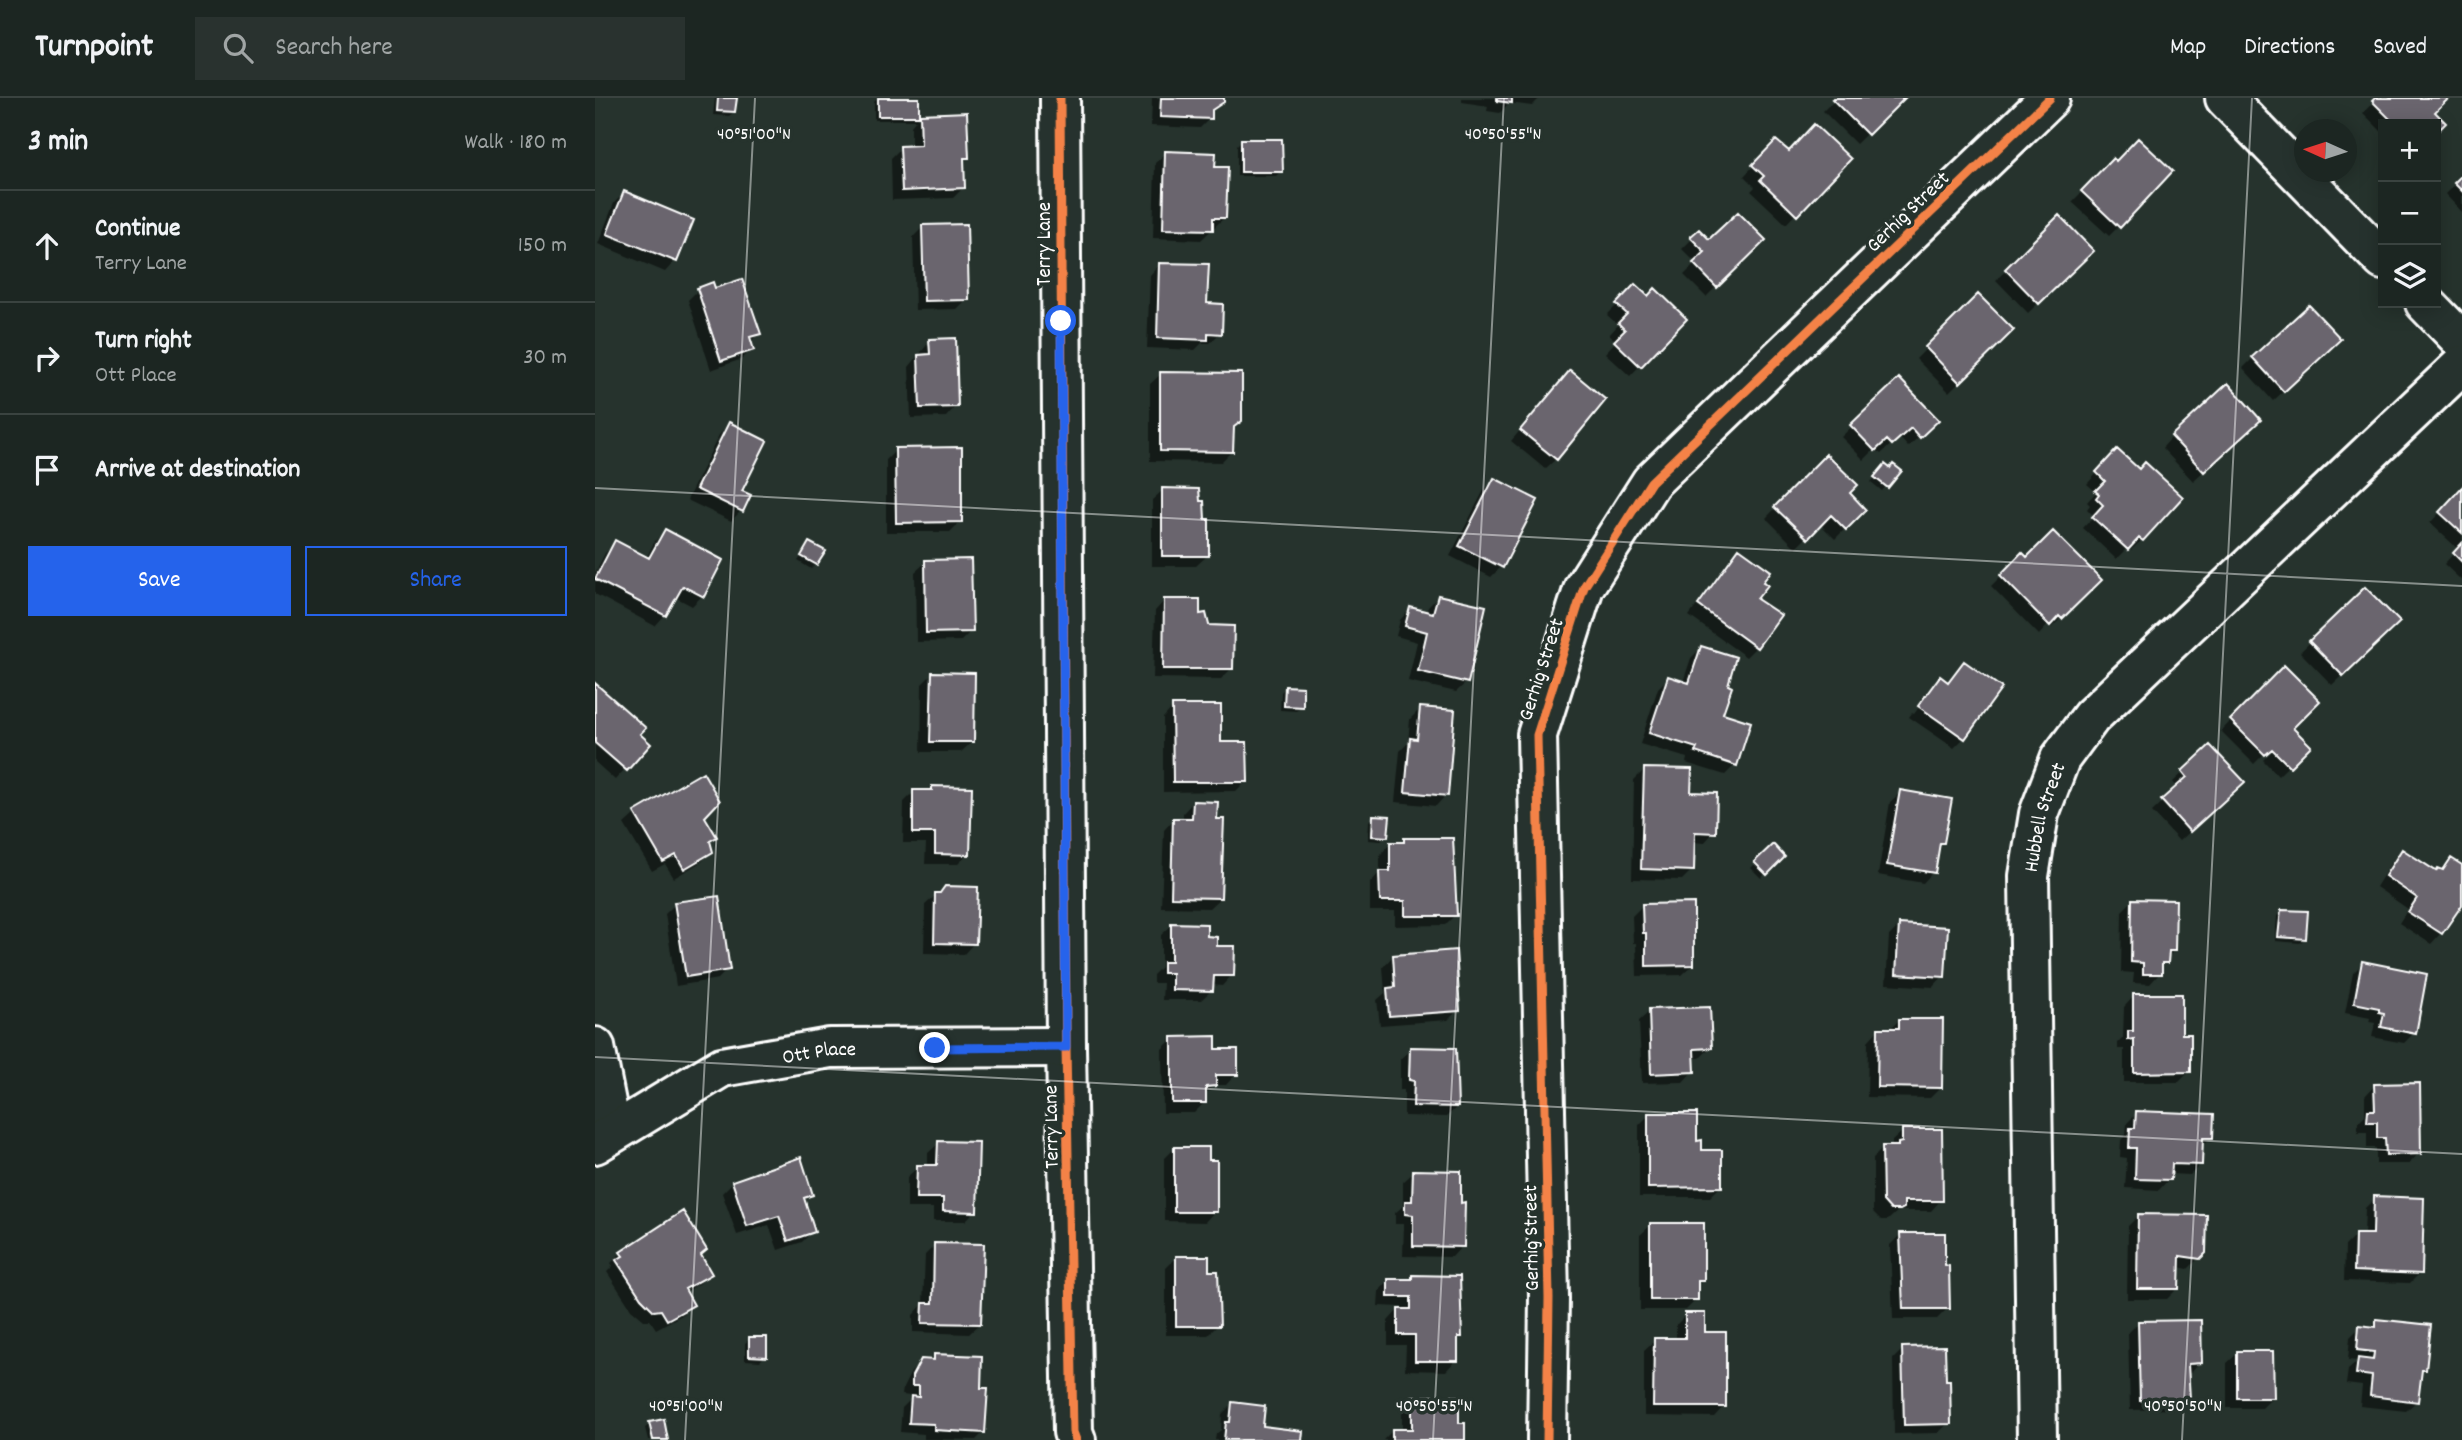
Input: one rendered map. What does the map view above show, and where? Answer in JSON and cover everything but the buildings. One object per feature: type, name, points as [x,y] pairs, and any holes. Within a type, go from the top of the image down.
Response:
[{"type":"street","name":"Terry Lane","points":[[1060,98],[1066,1047],[1073,1432],[1076,1440]]},
{"type":"street","name":"Gerhig Street","points":[[1547,1440],[1549,1284],[1537,735],[1584,587],[1651,482],[2050,98]]},
{"type":"street","points":[[2225,98],[2378,255]]},
{"type":"street","points":[[2430,308],[2462,341]]},
{"type":"street","name":"Hubbell Street","points":[[2037,1440],[2029,876],[2039,814],[2060,759],[2091,717],[2462,365]]},
{"type":"street","points":[[595,1047],[603,1139]]},
{"type":"street","name":"Ott Place","points":[[603,1139],[722,1067],[830,1048],[1066,1047]]},
{"type":"cycle path","points":[[1060,98],[1066,1047],[1073,1432],[1076,1440]]},
{"type":"cycle path","points":[[1547,1440],[1549,1298],[1537,735],[1584,587],[1651,482],[2050,98]]},
{"type":"route","points":[[935,1048],[1066,1047],[1061,321]]}]
